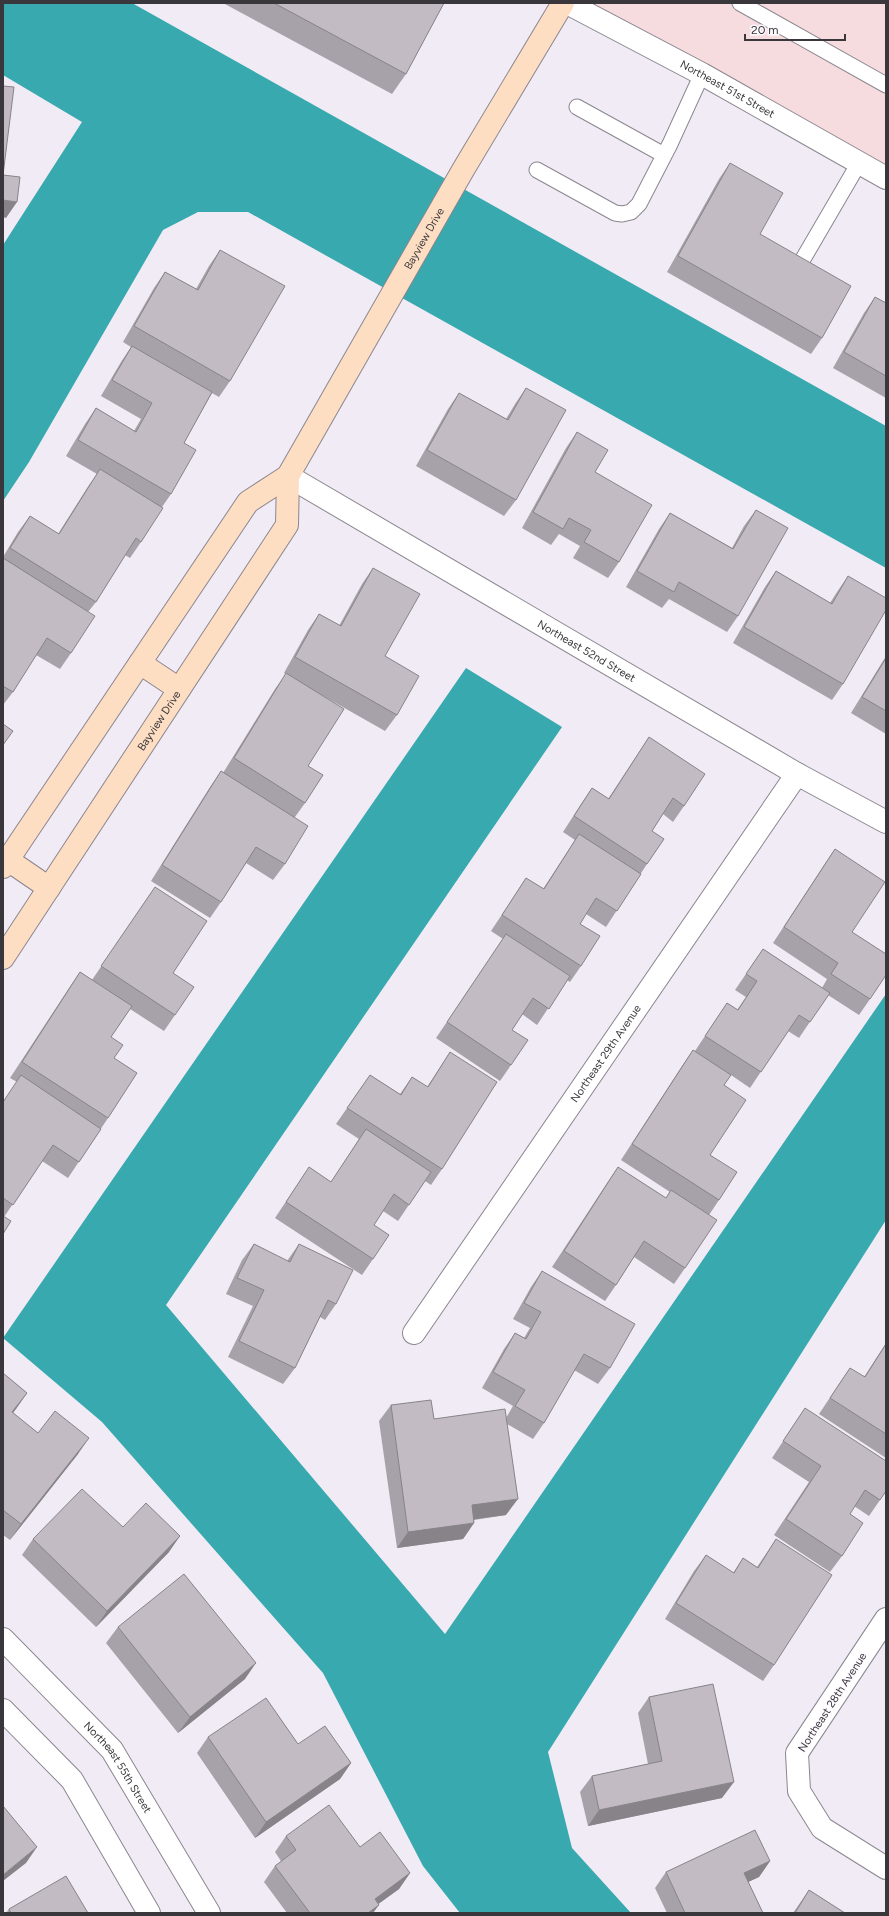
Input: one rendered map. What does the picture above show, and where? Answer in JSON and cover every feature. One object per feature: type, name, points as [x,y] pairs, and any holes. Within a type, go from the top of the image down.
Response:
[{"type":"street","name":"Bayview Drive","points":[[5,864],[248,502],[288,476],[463,170],[562,3]]},
{"type":"street","name":"Northeast 51st Street","points":[[567,3],[702,74],[886,178]]},
{"type":"street","name":"Bayview Drive","points":[[3,958],[288,525],[288,476]]},
{"type":"street","name":"Northeast 52nd Street","points":[[288,476],[797,774],[886,822]]},
{"type":"street","points":[[140,663],[179,689]]},
{"type":"street","name":"Northeast 29th Avenue","points":[[414,1333],[797,774]]},
{"type":"street","points":[[5,864],[49,888]]},
{"type":"street","name":"Northeast 28th Avenue","points":[[886,1619],[797,1753],[799,1791],[822,1828],[886,1868]]},
{"type":"street","name":"Northeast 55th Street","points":[[3,1639],[112,1750],[209,1913]]},
{"type":"street","points":[[3,1710],[72,1780],[149,1913]]},
{"type":"lane","points":[[740,3],[886,84]]},
{"type":"lane","points":[[538,170],[615,213],[622,214],[631,212],[639,204],[702,74]]},
{"type":"lane","points":[[577,107],[664,155]]},
{"type":"lane","points":[[803,259],[859,162]]},
{"type":"shaded area","points":[[588,3],[886,3],[886,178]]},
{"type":"water","points":[[3,3],[132,3],[886,426],[886,568],[248,212],[198,212],[163,230],[29,462],[3,501],[3,245],[82,122],[3,75]]},
{"type":"water","points":[[466,668],[562,727],[166,1305],[445,1634],[886,994],[886,1220],[548,1752],[572,1848],[631,1913],[460,1913],[423,1866],[323,1673],[102,1422],[3,1338]]},
{"type":"building","points":[[274,3],[444,3],[406,74]]},
{"type":"building","points":[[3,86],[14,87],[3,175]]},
{"type":"building","points":[[730,163],[783,193],[760,234],[851,286],[822,338],[678,256]]},
{"type":"building","points":[[3,175],[20,177],[17,202],[3,200]]},
{"type":"building","points":[[220,250],[285,286],[230,381],[134,326],[165,272],[198,290]]},
{"type":"building","points":[[875,297],[886,303],[886,376],[844,352]]},
{"type":"building","points":[[132,346],[212,392],[184,443],[196,450],[171,494],[78,440],[96,408],[136,432],[152,403],[112,380]]},
{"type":"building","points":[[526,388],[566,410],[516,500],[427,450],[459,393],[508,420]]},
{"type":"building","points":[[577,432],[608,450],[595,472],[652,505],[619,562],[584,542],[591,530],[569,518],[563,529],[533,512]]},
{"type":"building","points":[[100,469],[163,508],[141,542],[136,538],[96,602],[10,548],[30,516],[59,534]]},
{"type":"building","points":[[756,510],[788,528],[738,616],[679,582],[674,592],[637,571],[670,513],[733,549]]},
{"type":"building","points":[[3,558],[95,616],[71,653],[47,638],[13,692],[3,686]]},
{"type":"building","points":[[373,568],[420,594],[385,656],[419,676],[397,715],[295,657],[319,614],[341,626]]},
{"type":"building","points":[[776,571],[832,604],[848,576],[886,598],[886,610],[843,684],[744,627]]},
{"type":"building","points":[[886,658],[886,711],[862,697]]},
{"type":"building","points":[[286,673],[344,709],[308,766],[323,775],[305,803],[234,758]]},
{"type":"building","points":[[3,724],[13,731],[3,745]]},
{"type":"building","points":[[649,737],[705,774],[684,806],[673,798],[652,831],[664,839],[647,864],[574,816],[592,788],[609,799]]},
{"type":"building","points":[[221,771],[308,826],[285,864],[256,847],[221,902],[162,865]]},
{"type":"building","points":[[579,834],[641,874],[617,911],[596,898],[580,924],[600,936],[581,966],[502,915],[526,878],[544,889]]},
{"type":"building","points":[[835,849],[885,882],[852,932],[886,954],[886,975],[870,999],[831,974],[838,963],[784,927]]},
{"type":"building","points":[[155,887],[207,921],[173,973],[194,987],[175,1015],[101,966]]},
{"type":"building","points":[[506,934],[570,976],[549,1009],[533,998],[512,1030],[528,1040],[511,1065],[447,1022]]},
{"type":"building","points":[[763,949],[830,993],[810,1022],[799,1015],[761,1072],[705,1036],[727,1003],[738,1010],[757,981],[746,974]]},
{"type":"building","points":[[80,972],[132,1006],[111,1037],[123,1045],[114,1058],[137,1073],[108,1118],[22,1062]]},
{"type":"building","points":[[693,1050],[731,1075],[724,1085],[746,1100],[710,1155],[737,1172],[719,1200],[632,1144]]},
{"type":"building","points":[[450,1052],[497,1082],[442,1169],[347,1108],[370,1075],[401,1095],[412,1077],[428,1087]]},
{"type":"building","points":[[21,1075],[101,1129],[79,1162],[53,1145],[13,1205],[3,1198],[3,1102]]},
{"type":"building","points":[[366,1129],[431,1172],[409,1205],[394,1194],[374,1225],[389,1235],[373,1259],[286,1202],[309,1167],[331,1182]]},
{"type":"building","points":[[618,1167],[666,1198],[671,1190],[717,1220],[685,1268],[644,1241],[616,1285],[564,1251]]},
{"type":"building","points":[[3,1216],[11,1221],[3,1234]]},
{"type":"building","points":[[254,1244],[290,1262],[299,1244],[353,1270],[336,1304],[328,1300],[295,1368],[239,1341],[264,1290],[237,1278]]},
{"type":"building","points":[[542,1271],[635,1324],[610,1368],[584,1354],[544,1423],[515,1406],[525,1390],[493,1372],[515,1333],[526,1339],[541,1312],[524,1303]]},
{"type":"building","points":[[886,1344],[886,1434],[830,1398],[850,1368],[865,1377]]},
{"type":"building","points":[[3,1373],[27,1393],[12,1412],[38,1433],[55,1411],[89,1438],[21,1524],[3,1510]]},
{"type":"building","points":[[431,1400],[434,1419],[505,1409],[518,1499],[472,1505],[474,1523],[408,1532],[391,1405]]},
{"type":"building","points":[[805,1408],[886,1461],[886,1491],[880,1500],[865,1490],[850,1514],[863,1523],[842,1556],[786,1519],[821,1466],[783,1441]]},
{"type":"building","points":[[82,1489],[123,1527],[146,1503],[180,1536],[107,1611],[33,1539]]},
{"type":"building","points":[[776,1539],[832,1575],[774,1665],[676,1603],[706,1555],[734,1573],[743,1558],[758,1568]]},
{"type":"building","points":[[184,1574],[256,1663],[190,1717],[118,1627]]},
{"type":"building","points":[[713,1684],[734,1782],[599,1810],[592,1776],[662,1761],[649,1697]]},
{"type":"building","points":[[266,1698],[298,1744],[325,1726],[351,1763],[266,1822],[208,1737]]},
{"type":"building","points":[[329,1805],[360,1847],[380,1832],[410,1873],[375,1899],[379,1905],[368,1913],[310,1913],[275,1866],[296,1850],[286,1836]]},
{"type":"building","points":[[3,1806],[37,1847],[3,1875]]},
{"type":"building","points":[[755,1830],[770,1861],[744,1873],[763,1913],[685,1913],[666,1872]]},
{"type":"building","points":[[66,1876],[88,1913],[11,1913],[9,1909]]},
{"type":"building","points":[[809,1890],[845,1913],[795,1913]]}]
